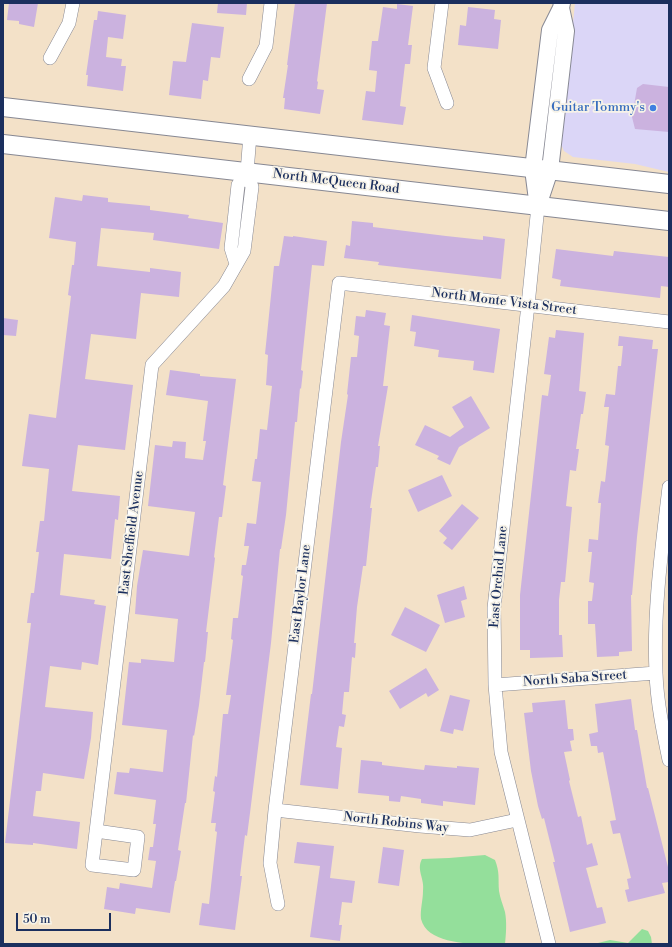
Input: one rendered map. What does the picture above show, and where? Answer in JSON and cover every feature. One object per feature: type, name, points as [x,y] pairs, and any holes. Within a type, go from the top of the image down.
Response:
[{"type":"main road","points":[[3,107],[669,184]]},
{"type":"main road","name":"North McQueen Road","points":[[3,144],[669,221]]},
{"type":"main road","points":[[637,217],[669,210]]},
{"type":"street","points":[[50,58],[69,23],[73,3]]},
{"type":"street","points":[[249,79],[266,46],[271,3]]},
{"type":"street","points":[[442,3],[434,68],[447,103]]},
{"type":"street","name":"East Orchid Lane","points":[[549,944],[501,752],[495,685],[494,608],[542,170],[566,31],[562,6]]},
{"type":"street","name":"East Sheffield Avenue","points":[[96,831],[152,365],[224,286],[244,251],[252,187],[247,172],[250,135]]},
{"type":"street","name":"North Monte Vista Street","points":[[339,283],[669,322]]},
{"type":"street","name":"East Baylor Lane","points":[[278,904],[270,863],[275,810],[339,283]]},
{"type":"street","points":[[669,487],[657,603],[656,672],[662,724],[669,760]]},
{"type":"street","name":"North Saba Street","points":[[495,685],[656,672]]},
{"type":"street","name":"North Robins Way","points":[[275,810],[470,830],[517,820]]},
{"type":"shaded area","points":[[575,3],[669,3],[669,172],[635,164],[573,157],[564,151],[561,144]]},
{"type":"green space","points":[[485,855],[495,860],[498,868],[499,891],[506,916],[505,944],[456,942],[434,935],[426,928],[421,919],[423,882],[420,871],[420,863],[422,859]]},
{"type":"green space","points":[[642,929],[648,931],[652,944],[594,944],[610,940],[628,943]]},
{"type":"building","points":[[9,3],[38,3],[34,27],[19,24],[19,21],[7,20]]},
{"type":"building","points":[[218,3],[247,3],[246,15],[217,13]]},
{"type":"building","points":[[295,3],[327,3],[317,81],[317,89],[324,90],[320,114],[284,109],[285,98],[283,98]]},
{"type":"building","points":[[397,4],[413,6],[408,45],[412,45],[410,64],[405,64],[400,106],[406,107],[403,125],[362,120],[366,91],[375,92],[377,71],[369,70],[372,41],[378,41],[383,7],[397,9]]},
{"type":"building","points":[[468,7],[495,10],[494,19],[501,20],[498,49],[458,45],[460,25],[466,26]]},
{"type":"building","points":[[98,11],[126,15],[123,39],[108,37],[106,57],[122,59],[121,66],[126,66],[123,91],[87,86],[88,75],[86,75],[94,20],[97,20]]},
{"type":"building","points":[[192,23],[224,27],[220,58],[211,57],[208,81],[203,80],[201,99],[169,95],[173,61],[186,62]]},
{"type":"building","points":[[643,84],[669,87],[669,132],[635,129],[632,117],[637,88]]},
{"type":"building","points":[[83,195],[108,198],[108,202],[150,206],[150,210],[189,215],[188,218],[223,223],[219,249],[153,240],[154,233],[101,228],[97,266],[150,272],[150,268],[181,272],[179,297],[141,293],[136,339],[91,334],[85,379],[133,385],[125,450],[78,445],[72,491],[120,496],[118,520],[115,519],[111,559],[64,554],[60,595],[95,600],[94,604],[106,606],[98,665],[82,662],[81,670],[50,666],[45,707],[93,712],[91,738],[84,779],[43,773],[41,791],[36,791],[33,816],[80,822],[77,849],[33,843],[33,845],[5,843],[31,623],[27,623],[31,593],[34,593],[39,552],[36,552],[40,521],[44,521],[49,469],[22,466],[29,414],[56,418],[71,296],[68,295],[72,265],[74,265],[76,242],[49,238],[55,197],[82,201]]},
{"type":"building","points":[[352,221],[373,223],[373,227],[446,236],[483,240],[483,236],[505,239],[501,279],[378,265],[379,262],[344,258],[346,245],[350,246]]},
{"type":"building","points":[[284,236],[327,241],[324,266],[312,265],[301,370],[303,371],[301,389],[300,388],[297,422],[295,422],[286,515],[280,549],[271,643],[247,836],[245,835],[240,876],[242,876],[235,930],[199,925],[202,903],[209,904],[217,832],[215,831],[216,823],[211,823],[215,792],[213,791],[215,776],[217,777],[223,714],[228,714],[231,695],[226,695],[233,640],[231,639],[233,618],[238,618],[243,576],[241,575],[242,565],[246,565],[249,546],[244,546],[247,523],[256,524],[261,482],[252,481],[255,459],[257,459],[260,429],[267,430],[272,386],[266,385],[268,355],[265,354],[274,266],[279,266]]},
{"type":"building","points":[[556,249],[613,256],[614,251],[669,257],[669,287],[661,286],[660,298],[560,286],[561,280],[552,278]]},
{"type":"building","points":[[366,310],[386,313],[384,325],[390,326],[383,386],[388,386],[378,446],[380,446],[378,467],[376,467],[370,508],[372,508],[366,566],[363,566],[357,607],[354,643],[356,643],[355,658],[352,657],[349,692],[344,692],[342,714],[346,715],[344,727],[339,726],[336,747],[342,748],[338,789],[300,785],[341,442],[348,395],[351,357],[357,357],[359,336],[354,335],[356,316],[365,317]]},
{"type":"building","points":[[412,315],[500,329],[494,373],[473,370],[474,361],[438,357],[439,350],[414,346],[416,332],[410,331]]},
{"type":"building","points":[[3,318],[18,320],[16,336],[3,335]]},
{"type":"building","points":[[556,330],[584,333],[579,391],[586,392],[576,449],[579,449],[576,471],[570,470],[566,506],[572,507],[565,582],[561,582],[559,600],[559,635],[562,635],[563,657],[530,658],[530,650],[520,650],[520,595],[542,395],[548,396],[551,375],[544,374],[549,337],[555,338]]},
{"type":"building","points":[[619,336],[653,340],[652,349],[658,349],[631,595],[632,651],[619,652],[619,656],[597,657],[595,624],[588,624],[588,601],[592,601],[594,583],[589,582],[592,552],[588,552],[589,539],[598,540],[601,503],[598,503],[601,481],[605,482],[609,446],[605,445],[609,407],[604,407],[606,394],[615,395],[618,366],[621,366],[623,346],[618,346]]},
{"type":"building","points":[[170,370],[200,374],[200,376],[236,379],[223,485],[226,486],[222,517],[219,517],[214,557],[206,632],[208,632],[205,662],[194,736],[193,735],[186,803],[178,850],[181,851],[170,913],[136,908],[135,914],[104,909],[107,887],[119,889],[120,883],[152,888],[156,861],[148,860],[150,847],[153,847],[156,824],[153,824],[156,800],[114,794],[117,772],[129,773],[130,768],[163,772],[167,730],[122,725],[129,662],[141,663],[141,659],[174,662],[178,619],[135,614],[137,586],[143,550],[189,556],[195,512],[148,506],[155,445],[172,447],[173,441],[186,442],[185,458],[203,460],[206,441],[203,441],[208,401],[166,395]]},
{"type":"building","points":[[471,396],[490,428],[459,447],[450,465],[437,459],[439,456],[415,445],[425,425],[450,437],[464,427],[452,407]]},
{"type":"building","points":[[442,475],[452,496],[418,512],[408,490]]},
{"type":"building","points":[[462,504],[479,518],[452,550],[443,543],[447,538],[439,531]]},
{"type":"building","points":[[464,586],[467,599],[461,601],[465,617],[445,623],[437,595]]},
{"type":"building","points":[[405,607],[440,625],[426,652],[391,635]]},
{"type":"building","points":[[426,668],[439,690],[428,697],[426,693],[400,709],[389,691]]},
{"type":"building","points":[[450,695],[470,700],[463,731],[454,729],[453,734],[440,731]]},
{"type":"building","points":[[631,699],[635,730],[637,730],[647,788],[669,871],[669,882],[662,883],[665,893],[628,902],[625,890],[629,889],[627,879],[631,878],[620,833],[613,834],[610,821],[616,820],[603,752],[598,753],[597,746],[591,746],[589,734],[598,732],[595,704]]},
{"type":"building","points":[[565,700],[568,729],[573,729],[574,740],[570,741],[572,751],[564,752],[569,781],[578,817],[581,816],[587,845],[592,843],[598,865],[586,868],[597,908],[602,907],[606,923],[570,932],[544,818],[542,819],[538,806],[531,771],[524,713],[533,712],[532,703]]},
{"type":"building","points":[[361,760],[382,762],[382,765],[424,770],[425,765],[457,768],[457,766],[479,768],[475,805],[443,801],[443,806],[421,803],[421,799],[401,796],[400,802],[389,801],[389,796],[358,793]]},
{"type":"building","points":[[297,842],[334,846],[330,878],[355,881],[352,903],[342,902],[339,925],[342,925],[340,941],[310,937],[320,866],[294,863]]},
{"type":"building","points":[[383,847],[404,850],[399,886],[378,883]]},
{"type":"place","name":"Guitar Tommy's","points":[[653,108]]}]
